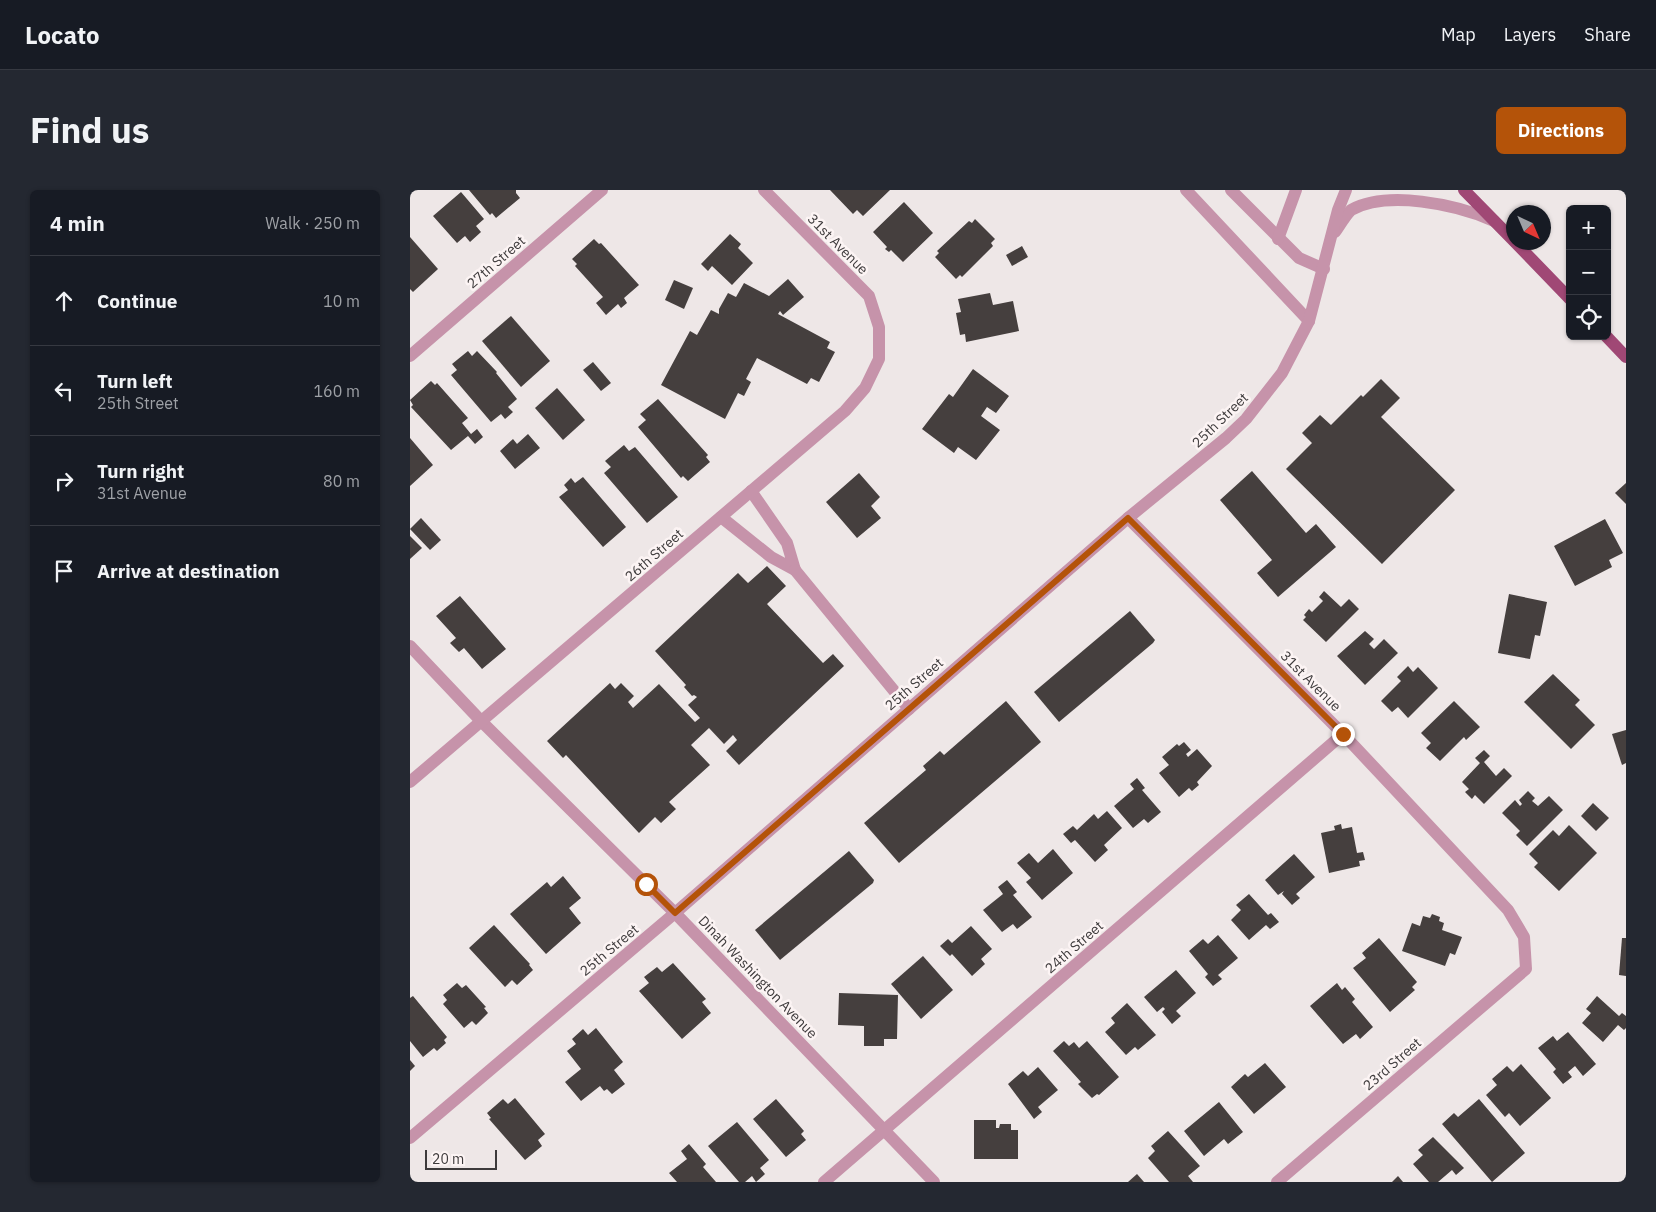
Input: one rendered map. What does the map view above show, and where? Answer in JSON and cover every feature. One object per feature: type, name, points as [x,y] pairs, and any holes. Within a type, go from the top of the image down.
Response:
[{"type":"main road","points":[[1464,190],[1506,233]]},
{"type":"main road","points":[[1522,250],[1566,295]]},
{"type":"main road","points":[[1610,340],[1626,357]]},
{"type":"street","name":"27th Street","points":[[410,356],[602,190]]},
{"type":"street","name":"31st Avenue","points":[[764,190],[869,296],[879,327]]},
{"type":"street","points":[[1186,190],[1309,321]]},
{"type":"street","points":[[1231,190],[1299,258],[1324,269]]},
{"type":"street","points":[[1278,239],[1296,190]]},
{"type":"street","name":"25th Street","points":[[410,1138],[675,913],[1128,518],[1226,438],[1246,419],[1282,373],[1309,321],[1324,269],[1330,238],[1346,190]]},
{"type":"street","points":[[1330,238],[1352,210],[1369,199],[1396,194],[1452,203],[1495,221]]},
{"type":"street","name":"26th Street","points":[[410,782],[845,411],[865,388],[879,359],[879,327]]},
{"type":"street","points":[[751,491],[787,543],[795,570],[909,709]]},
{"type":"street","points":[[721,517],[771,558],[795,570]]},
{"type":"street","name":"31st Avenue","points":[[1128,518],[1343,734],[1508,910],[1524,937],[1526,969]]},
{"type":"street","name":"Dinah Washington Avenue","points":[[410,646],[482,722],[675,913],[934,1182]]},
{"type":"street","name":"24th Street","points":[[824,1182],[1343,734]]},
{"type":"street","name":"23rd Street","points":[[1277,1182],[1526,969]]},
{"type":"building","points":[[469,190],[516,190],[520,198],[496,218],[492,213],[490,215]]},
{"type":"building","points":[[830,190],[890,190],[863,216],[857,210],[853,214]]},
{"type":"building","points":[[461,192],[484,219],[476,226],[481,232],[470,242],[465,236],[457,243],[433,216]]},
{"type":"building","points":[[904,202],[933,233],[903,262],[891,250],[889,252],[885,249],[887,247],[873,232]]},
{"type":"building","points":[[975,219],[995,239],[991,243],[993,246],[962,277],[960,275],[956,279],[935,257],[939,253],[937,251],[969,221],[972,223]]},
{"type":"building","points":[[730,234],[741,244],[738,248],[753,263],[732,285],[712,266],[708,271],[701,264]]},
{"type":"building","points":[[410,237],[438,269],[413,292],[410,289]]},
{"type":"building","points":[[594,239],[599,244],[601,243],[639,285],[624,298],[627,303],[621,308],[618,304],[606,315],[596,303],[603,297],[575,266],[577,264],[572,259]]},
{"type":"building","points":[[1022,246],[1028,257],[1012,266],[1006,255]]},
{"type":"building","points":[[788,279],[804,297],[783,315],[780,311],[778,314],[830,342],[827,348],[835,352],[819,382],[811,378],[807,384],[757,358],[746,379],[751,382],[744,396],[738,393],[725,419],[661,385],[690,331],[697,335],[711,310],[719,314],[719,309],[728,293],[736,297],[744,283],[769,296]]},
{"type":"building","points":[[674,280],[693,288],[684,309],[665,300]]},
{"type":"building","points":[[990,293],[993,305],[1013,301],[1019,331],[966,342],[965,334],[960,335],[956,313],[961,312],[958,299]]},
{"type":"building","points":[[511,316],[550,361],[521,387],[482,341]]},
{"type":"building","points":[[468,351],[472,356],[477,351],[497,372],[517,399],[508,407],[513,412],[505,419],[501,414],[491,422],[451,375],[457,370],[452,364]]},
{"type":"building","points":[[593,362],[611,383],[601,391],[583,370]]},
{"type":"building","points":[[973,369],[1009,396],[996,413],[987,407],[981,416],[1000,430],[976,460],[958,447],[954,453],[922,429],[949,394],[953,397]]},
{"type":"building","points":[[1381,379],[1400,398],[1381,417],[1455,490],[1382,564],[1286,469],[1312,443],[1302,433],[1320,415],[1331,425],[1361,395],[1363,397]]},
{"type":"building","points":[[431,381],[435,385],[437,383],[468,418],[462,423],[471,434],[477,429],[483,437],[475,444],[468,436],[451,450],[411,407],[413,405],[410,400]]},
{"type":"building","points":[[557,388],[585,420],[563,440],[535,408]]},
{"type":"building","points":[[658,399],[708,455],[706,457],[710,462],[688,481],[683,476],[681,478],[638,427],[646,420],[640,414]]},
{"type":"building","points":[[528,434],[540,448],[515,469],[500,451],[513,439],[517,444]]},
{"type":"building","points":[[410,438],[433,465],[410,486]]},
{"type":"building","points":[[624,445],[629,451],[635,447],[678,497],[647,523],[604,473],[611,467],[605,461]]},
{"type":"building","points":[[1252,471],[1306,533],[1316,524],[1336,547],[1278,597],[1257,573],[1272,560],[1220,500]]},
{"type":"building","points":[[859,473],[880,497],[871,506],[881,518],[857,538],[826,502]]},
{"type":"building","points":[[583,477],[626,527],[603,547],[559,497],[568,490],[564,485],[571,478],[575,483]]},
{"type":"building","points":[[1626,483],[1626,504],[1615,493]]},
{"type":"building","points":[[421,518],[441,540],[430,550],[410,529]]},
{"type":"building","points":[[1605,519],[1623,553],[1609,560],[1612,567],[1575,586],[1554,546]]},
{"type":"building","points":[[410,536],[422,548],[410,559]]},
{"type":"building","points":[[767,566],[786,586],[767,604],[823,663],[833,654],[844,666],[739,765],[726,751],[737,740],[733,735],[724,744],[709,728],[691,745],[710,765],[669,802],[676,809],[661,823],[655,817],[639,833],[566,755],[563,758],[547,741],[610,683],[615,689],[621,683],[634,696],[628,702],[633,708],[659,684],[695,722],[700,718],[688,705],[697,697],[692,696],[684,687],[686,685],[655,651],[738,573],[748,583]]},
{"type":"building","points":[[1324,591],[1341,607],[1349,599],[1359,609],[1326,642],[1303,620],[1306,617],[1304,615],[1309,609],[1312,612],[1323,601],[1319,597]]},
{"type":"building","points":[[1509,594],[1547,602],[1540,636],[1535,635],[1530,659],[1498,653]]},
{"type":"building","points":[[460,596],[506,649],[482,669],[464,648],[459,652],[450,643],[456,638],[436,616]]},
{"type":"building","points":[[1130,611],[1155,640],[1059,722],[1034,692]]},
{"type":"building","points":[[1365,631],[1374,639],[1369,644],[1374,649],[1384,639],[1398,653],[1365,685],[1337,656]]},
{"type":"building","points":[[1408,666],[1413,672],[1418,667],[1438,688],[1408,718],[1398,707],[1392,712],[1381,701],[1401,681],[1397,677]]},
{"type":"building","points":[[1553,674],[1580,700],[1575,705],[1595,725],[1571,749],[1524,702]]},
{"type":"building","points":[[1006,701],[1041,742],[899,863],[864,823],[926,770],[923,766],[940,751],[944,755]]},
{"type":"building","points":[[1454,701],[1480,727],[1466,740],[1464,737],[1440,761],[1426,748],[1431,743],[1421,733]]},
{"type":"building","points":[[1626,730],[1626,763],[1622,765],[1612,734]]},
{"type":"building","points":[[1184,742],[1191,750],[1186,754],[1188,757],[1197,749],[1212,766],[1197,782],[1199,785],[1192,791],[1189,788],[1179,797],[1159,773],[1169,765],[1162,757],[1177,744],[1179,746]]},
{"type":"building","points":[[1484,750],[1490,756],[1484,762],[1496,776],[1504,768],[1512,776],[1484,804],[1475,795],[1472,799],[1465,792],[1469,789],[1462,782],[1480,763],[1475,758]]},
{"type":"building","points":[[1137,778],[1145,788],[1142,790],[1161,812],[1148,823],[1144,819],[1133,828],[1114,806],[1134,789],[1130,784]]},
{"type":"building","points":[[1528,791],[1535,798],[1532,801],[1538,806],[1549,796],[1563,810],[1527,846],[1516,835],[1520,831],[1502,813],[1515,800],[1520,806],[1522,804],[1519,800]]},
{"type":"building","points":[[1593,803],[1609,818],[1596,831],[1581,816]]},
{"type":"building","points":[[1107,811],[1122,828],[1104,845],[1108,850],[1095,862],[1075,840],[1071,843],[1063,834],[1073,826],[1077,830],[1094,814],[1098,819]]},
{"type":"building","points":[[1341,824],[1342,829],[1352,827],[1357,853],[1363,852],[1365,860],[1359,861],[1360,866],[1329,873],[1321,833],[1335,830],[1334,826]]},
{"type":"building","points":[[1569,825],[1597,853],[1559,891],[1534,867],[1538,863],[1529,854],[1553,830],[1559,836]]},
{"type":"building","points":[[1053,849],[1073,873],[1042,900],[1026,882],[1031,878],[1017,863],[1029,853],[1038,863]]},
{"type":"building","points":[[849,851],[874,880],[873,883],[780,960],[755,930]]},
{"type":"building","points":[[1294,854],[1315,877],[1296,894],[1300,898],[1292,905],[1282,894],[1284,891],[1278,895],[1265,880]]},
{"type":"building","points":[[563,876],[581,898],[569,908],[581,923],[546,954],[510,914],[547,882],[551,887]]},
{"type":"building","points":[[1007,880],[1017,892],[1013,895],[1032,917],[1017,929],[1013,924],[1002,932],[983,910],[1003,894],[998,887]]},
{"type":"building","points":[[1249,894],[1268,915],[1271,913],[1279,922],[1270,929],[1266,925],[1249,940],[1231,920],[1241,910],[1236,905]]},
{"type":"building","points":[[1432,914],[1440,917],[1439,921],[1444,923],[1442,930],[1462,937],[1455,955],[1450,953],[1445,966],[1402,951],[1412,923],[1420,926],[1423,916],[1430,918]]},
{"type":"building","points":[[494,925],[530,964],[533,970],[517,985],[512,980],[505,987],[469,948]]},
{"type":"building","points":[[971,926],[992,949],[981,959],[985,964],[972,976],[952,954],[950,956],[940,946],[948,939],[952,943]]},
{"type":"building","points":[[1218,935],[1238,958],[1218,975],[1222,979],[1213,986],[1205,977],[1208,974],[1189,951],[1203,939],[1208,944]]},
{"type":"building","points":[[1379,938],[1417,982],[1412,987],[1415,990],[1390,1012],[1353,968],[1366,958],[1362,953]]},
{"type":"building","points":[[1622,938],[1626,938],[1626,976],[1619,975]]},
{"type":"building","points":[[923,956],[953,990],[921,1019],[891,984]]},
{"type":"building","points":[[673,963],[706,999],[702,1002],[711,1013],[682,1039],[639,991],[649,983],[644,977],[657,967],[662,972]]},
{"type":"building","points":[[1176,970],[1196,993],[1176,1011],[1181,1016],[1172,1024],[1162,1012],[1165,1009],[1163,1007],[1157,1012],[1144,997]]},
{"type":"building","points":[[457,983],[462,988],[466,985],[486,1007],[484,1008],[488,1013],[476,1025],[472,1021],[464,1028],[443,1004],[447,1000],[443,995]]},
{"type":"building","points":[[1337,983],[1342,990],[1345,987],[1355,999],[1352,1002],[1373,1027],[1360,1039],[1356,1034],[1343,1044],[1310,1006]]},
{"type":"building","points":[[839,993],[898,995],[897,1039],[884,1039],[884,1046],[864,1046],[864,1026],[838,1025]]},
{"type":"building","points":[[413,996],[447,1037],[444,1040],[446,1043],[437,1051],[434,1048],[423,1057],[410,1041],[410,998]]},
{"type":"building","points":[[1597,996],[1619,1016],[1622,1013],[1626,1016],[1626,1028],[1624,1030],[1618,1025],[1603,1042],[1582,1023],[1591,1013],[1586,1009]]},
{"type":"building","points":[[1127,1003],[1156,1035],[1138,1050],[1135,1047],[1126,1055],[1105,1032],[1115,1023],[1111,1018]]},
{"type":"building","points":[[596,1028],[623,1062],[614,1070],[625,1084],[612,1094],[607,1089],[604,1091],[600,1086],[581,1101],[565,1082],[581,1069],[567,1051],[576,1044],[572,1039],[583,1029],[588,1035]]},
{"type":"building","points":[[1568,1032],[1596,1064],[1583,1076],[1575,1066],[1568,1072],[1572,1077],[1563,1084],[1553,1072],[1556,1069],[1538,1048],[1553,1036],[1557,1041]]},
{"type":"building","points":[[1064,1041],[1069,1046],[1074,1042],[1079,1048],[1087,1041],[1119,1077],[1099,1095],[1097,1094],[1092,1098],[1078,1084],[1081,1082],[1053,1051]]},
{"type":"building","points":[[410,1060],[415,1066],[410,1071]]},
{"type":"building","points":[[1265,1063],[1286,1087],[1254,1114],[1231,1087],[1245,1074],[1248,1077]]},
{"type":"building","points":[[1521,1064],[1551,1098],[1520,1126],[1509,1113],[1505,1117],[1486,1095],[1497,1085],[1492,1079],[1507,1066],[1513,1072]]},
{"type":"building","points":[[1038,1067],[1058,1090],[1038,1107],[1042,1112],[1034,1119],[1008,1084],[1023,1071],[1028,1076]]},
{"type":"building","points":[[515,1098],[545,1134],[538,1140],[542,1146],[525,1160],[489,1119],[491,1118],[487,1113],[503,1099],[508,1104]]},
{"type":"building","points":[[776,1099],[804,1131],[801,1134],[806,1140],[786,1157],[753,1119]]},
{"type":"building","points":[[1479,1099],[1525,1153],[1492,1182],[1442,1124],[1454,1113],[1458,1117]]},
{"type":"building","points":[[1219,1102],[1243,1132],[1228,1144],[1224,1139],[1204,1156],[1184,1131]]},
{"type":"building","points":[[974,1120],[996,1120],[996,1128],[999,1128],[1000,1124],[1011,1124],[1011,1130],[1018,1130],[1018,1159],[974,1159]]},
{"type":"building","points":[[737,1122],[769,1160],[760,1168],[765,1174],[756,1182],[752,1176],[745,1182],[739,1182],[708,1146]]},
{"type":"building","points":[[1168,1131],[1200,1166],[1188,1176],[1193,1182],[1169,1182],[1148,1158],[1155,1151],[1151,1146]]},
{"type":"building","points":[[1433,1137],[1464,1168],[1456,1175],[1452,1170],[1438,1182],[1429,1182],[1413,1164],[1423,1155],[1418,1150]]},
{"type":"building","points":[[689,1144],[706,1164],[703,1167],[716,1182],[677,1182],[669,1173],[687,1159],[681,1151]]},
{"type":"building","points":[[1137,1174],[1144,1182],[1128,1182]]},
{"type":"building","points":[[1398,1176],[1403,1182],[1392,1182]]},
{"type":"route","points":[[646,884],[675,913],[1128,518],[1343,734]]}]
